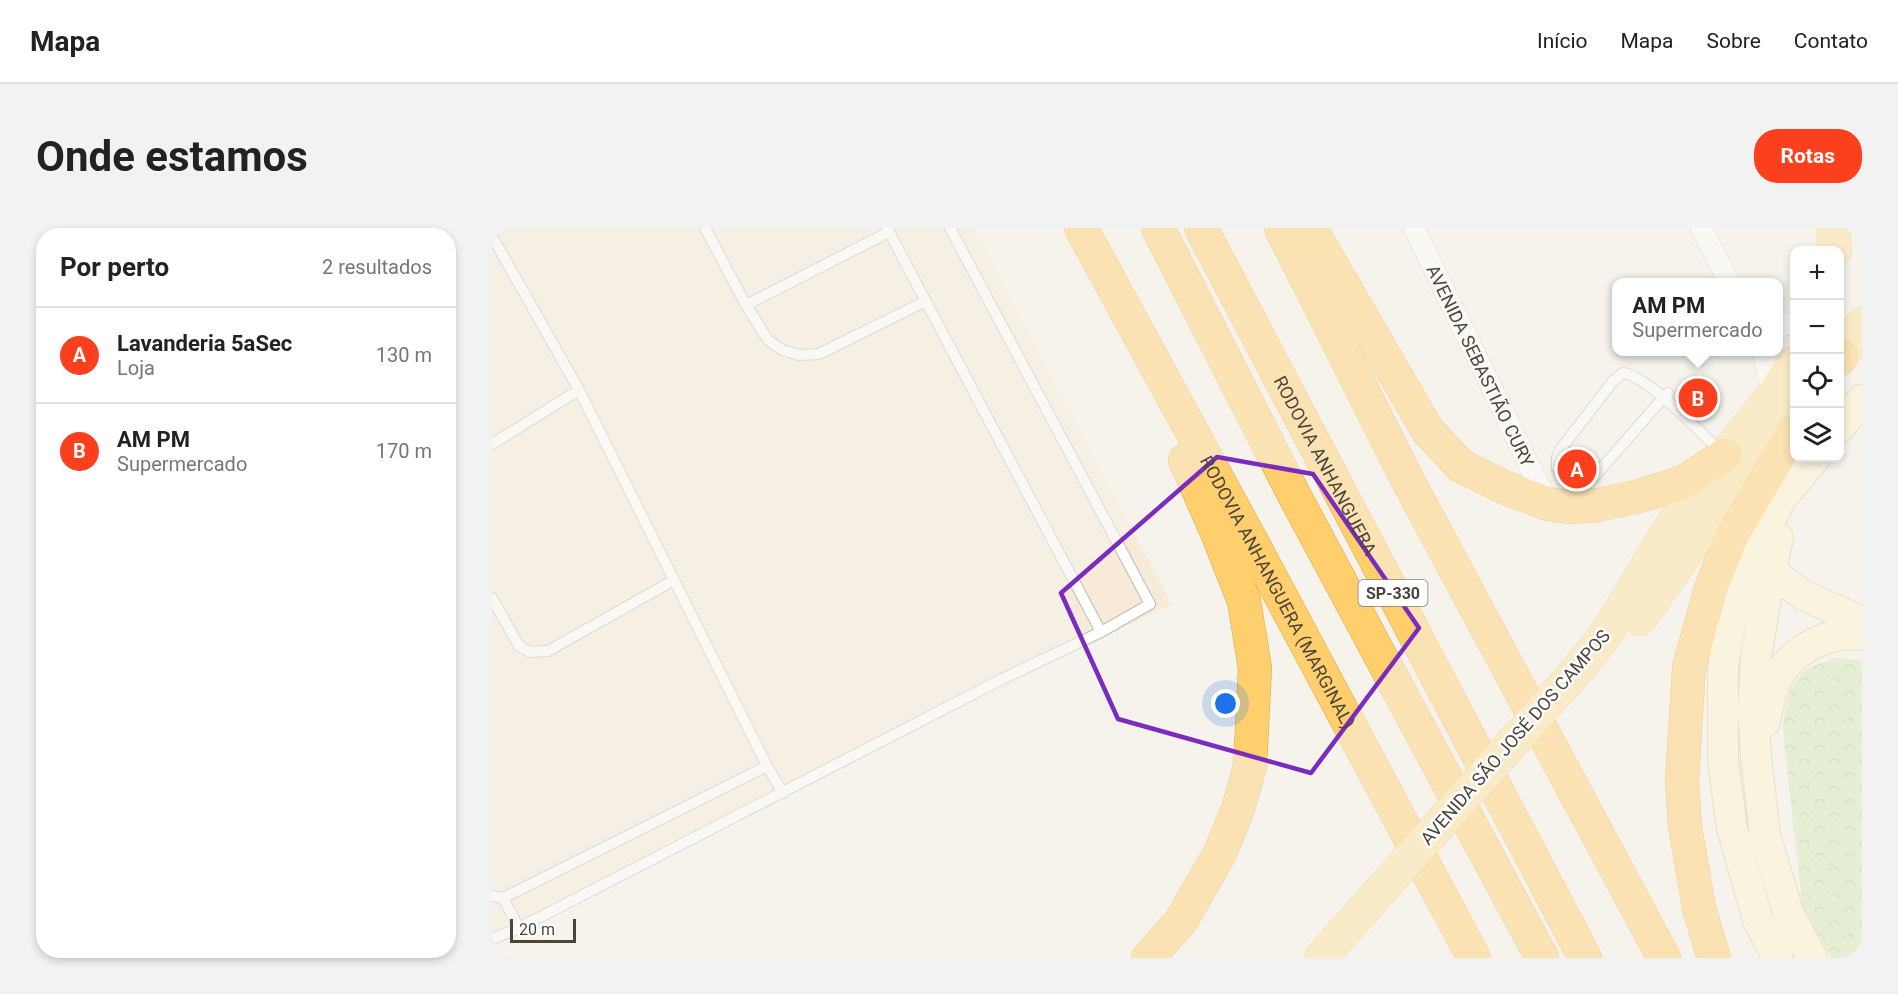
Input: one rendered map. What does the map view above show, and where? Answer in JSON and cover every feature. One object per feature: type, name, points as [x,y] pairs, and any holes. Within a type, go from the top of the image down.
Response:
[{"type":"highway","points":[[1081,228],[1216,530],[1244,601],[1255,668],[1250,766],[1238,809],[1220,853],[1181,921],[1148,958]]},
{"type":"highway","name":"RODOVIA ANHANGUERA (MARGINAL)","points":[[1081,228],[1474,958]]},
{"type":"highway","name":"SP-330","points":[[1158,228],[1292,491],[1542,958]]},
{"type":"highway","name":"RODOVIA ANHANGUERA","points":[[1201,228],[1585,958]]},
{"type":"highway","points":[[1281,228],[1408,481],[1664,958]]},
{"type":"highway","points":[[1310,228],[1428,431],[1461,466],[1506,488],[1548,504],[1570,507],[1598,505],[1640,496],[1684,482],[1725,455]]},
{"type":"highway","points":[[1714,958],[1699,908],[1685,826],[1682,781],[1689,667],[1710,588],[1732,535],[1790,437]]},
{"type":"main road","points":[[1833,228],[1835,246]]},
{"type":"main road","points":[[1843,354],[1862,324]]},
{"type":"main road","name":"AVENIDA SÃO JOSÉ DOS CAMPOS","points":[[1321,958],[1355,941],[1587,676],[1629,637],[1727,494],[1784,404],[1790,379]]},
{"type":"main road","name":"AVENIDA SÃO JOSÉ DOS CAMPOS","points":[[1587,676],[1608,631],[1668,531],[1725,455],[1784,404]]},
{"type":"street","name":"AVENIDA SEBASTIÃO CURY","points":[[1414,228],[1548,504]]},
{"type":"street","points":[[1701,228],[1727,278]]},
{"type":"street","points":[[1765,356],[1784,404]]},
{"type":"street","points":[[1844,422],[1862,400]]},
{"type":"street","points":[[1778,958],[1758,920],[1732,828],[1724,762],[1723,667],[1731,621],[1760,572],[1791,486],[1812,462]]},
{"type":"street","points":[[1760,572],[1781,579],[1803,595],[1862,622]]},
{"type":"street","points":[[1760,572],[1753,710],[1765,835],[1788,912],[1812,958]]},
{"type":"street","points":[[1756,757],[1770,699],[1778,677],[1787,664],[1803,650],[1819,641],[1840,635],[1862,635]]},
{"type":"lane","points":[[705,228],[746,305],[768,340],[782,350],[799,356],[819,354],[924,302]]},
{"type":"lane","points":[[492,939],[519,928],[1002,679],[1101,633],[1150,604],[950,228]]},
{"type":"lane","points":[[746,305],[888,230],[924,302],[1101,633]]},
{"type":"lane","points":[[492,236],[579,390],[767,766],[783,793]]},
{"type":"lane","points":[[1665,395],[1595,476],[1581,479],[1566,476],[1557,468],[1560,450],[1613,381],[1623,373],[1639,378],[1665,395],[1725,455]]},
{"type":"lane","points":[[492,444],[579,390]]},
{"type":"lane","points":[[492,598],[519,646],[530,652],[548,651],[674,580]]},
{"type":"lane","points":[[519,928],[498,897],[767,766]]},
{"type":"highlighted area","points":[[1217,457],[1313,474],[1419,628],[1311,773],[1118,719],[1061,593]]},
{"type":"shaded area","points":[[492,228],[974,228],[1171,604],[492,944]]},
{"type":"green space","points":[[1835,658],[1862,660],[1862,958],[1832,958],[1803,910],[1786,762],[1783,723],[1790,689],[1806,669]]},
{"type":"place","name":"AM PM","points":[[1698,398]]},
{"type":"place","name":"Lavanderia 5aSec","points":[[1577,469]]}]
